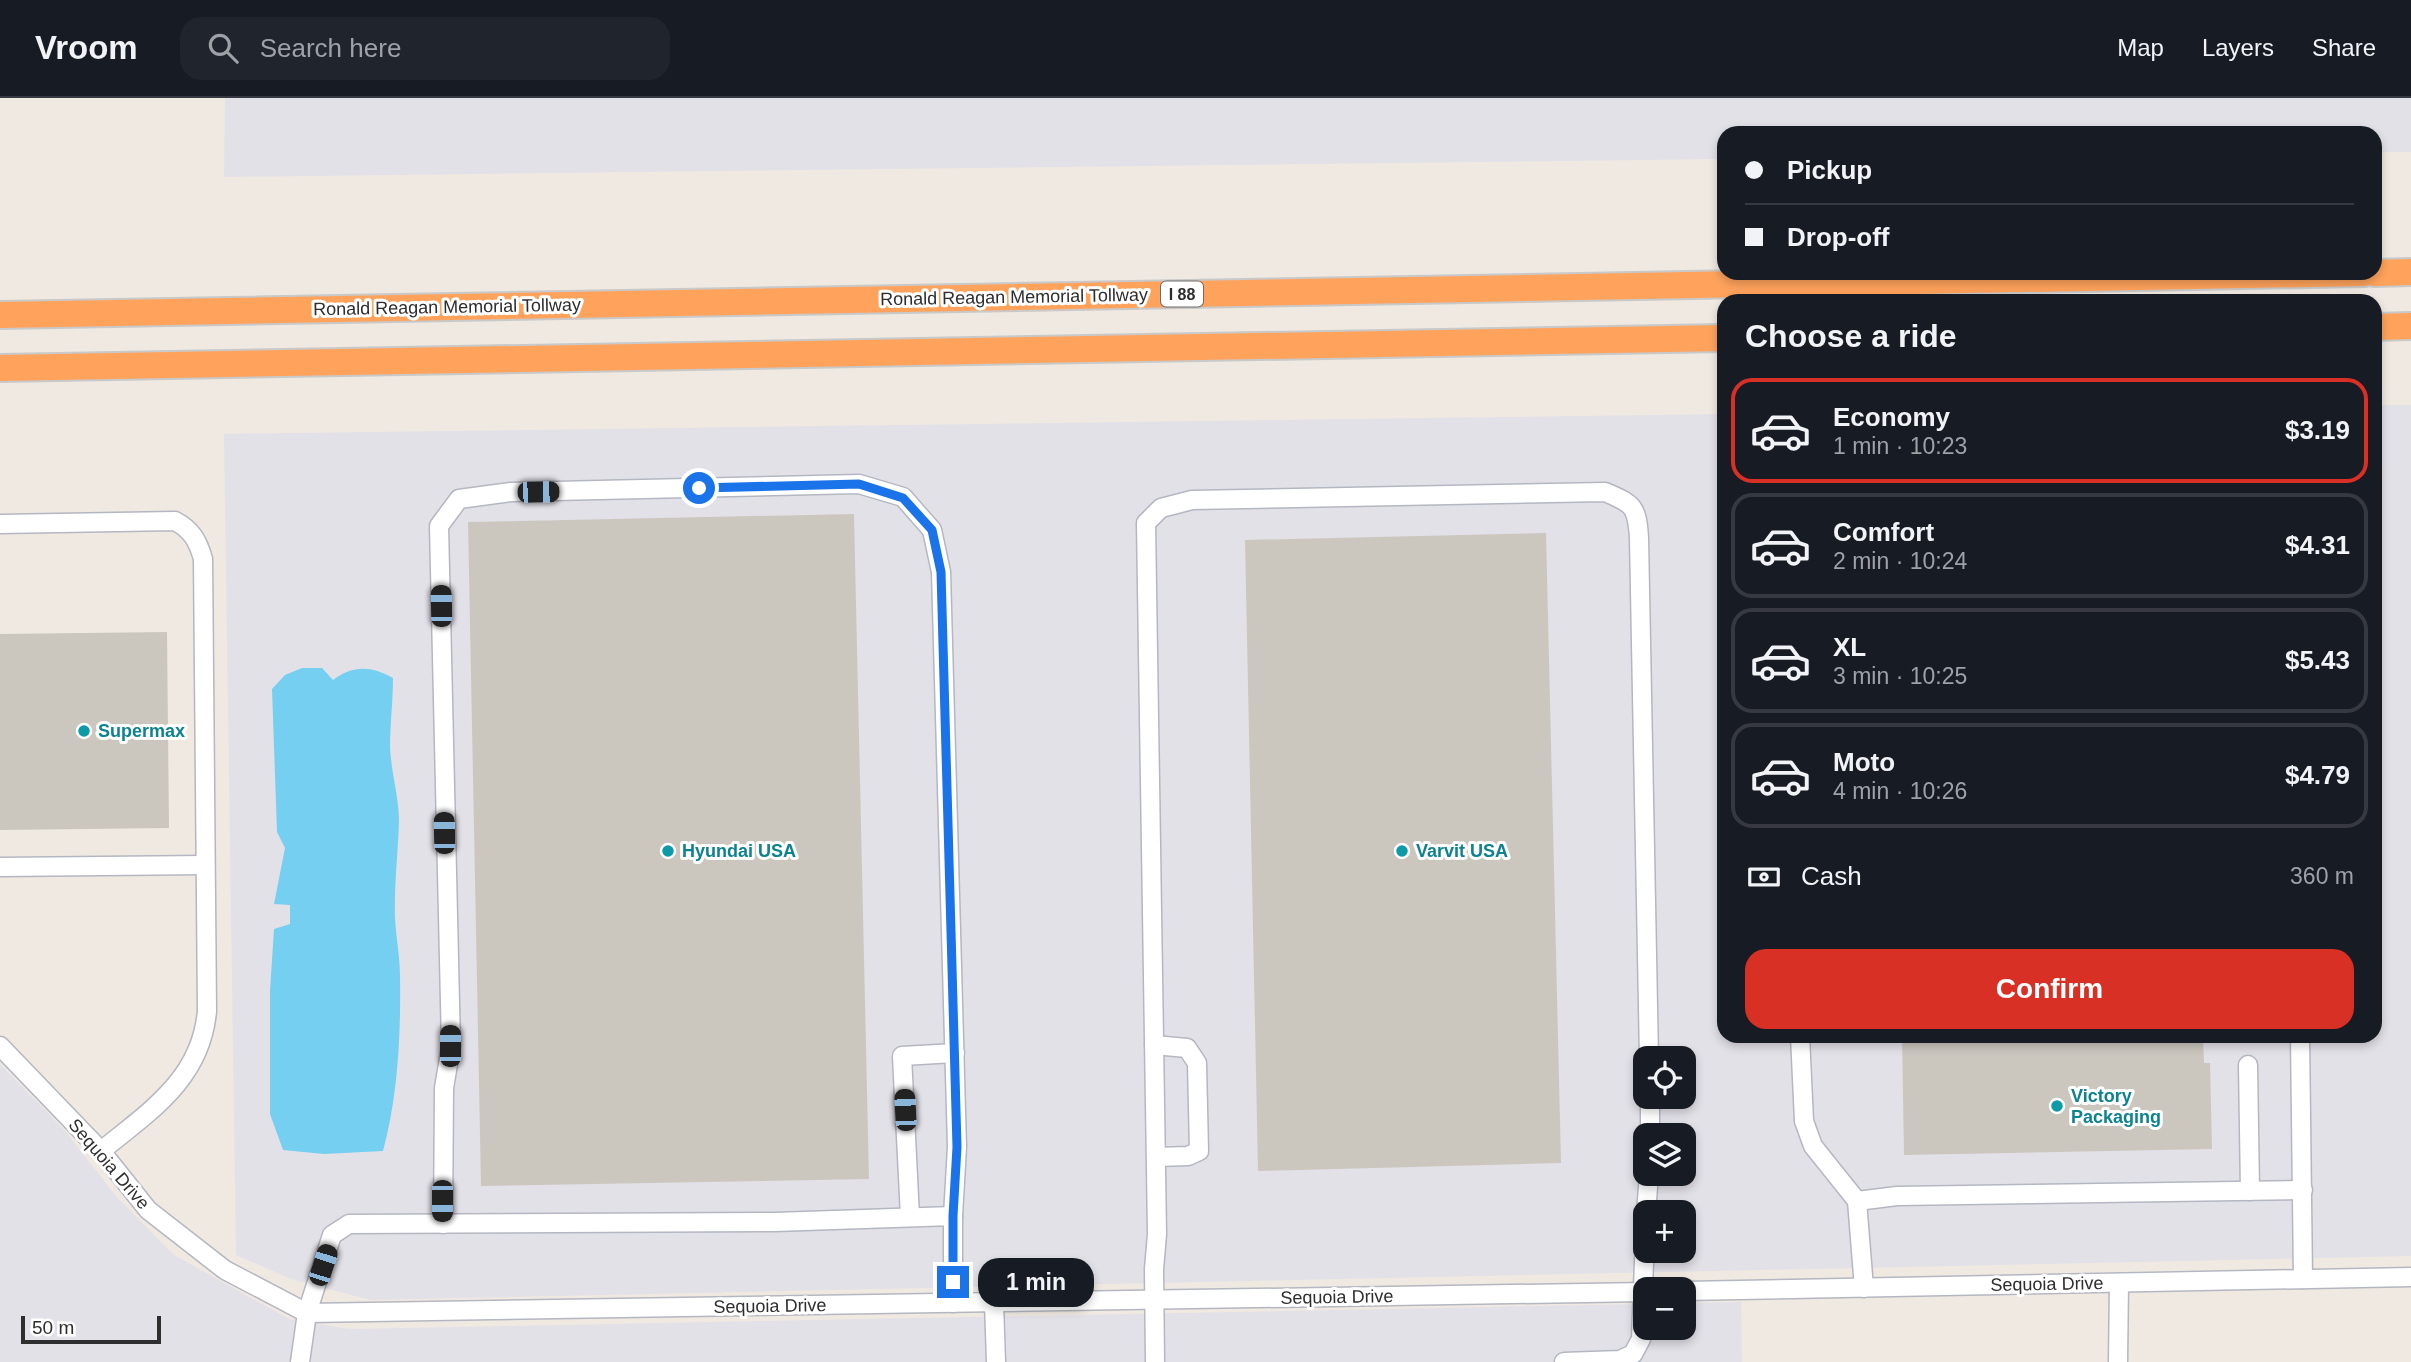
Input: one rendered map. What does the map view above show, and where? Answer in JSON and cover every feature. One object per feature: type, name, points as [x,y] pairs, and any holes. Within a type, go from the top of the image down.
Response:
[{"type":"highway","points":[[2382,273],[2411,272]]},
{"type":"highway","name":"Ronald Reagan Memorial Tollway","points":[[0,315],[1970,280]]},
{"type":"highway","points":[[2382,327],[2411,326]]},
{"type":"highway","points":[[0,368],[1717,338]]},
{"type":"street","points":[[443,1224],[443,1111],[450,1034],[439,526],[459,499],[512,492],[859,484],[903,498],[932,530],[941,572],[957,1147],[953,1216],[954,1303]]},
{"type":"street","points":[[1155,1362],[1157,1234],[1146,523],[1161,508],[1192,500],[1605,492],[1627,501],[1637,517],[1649,1046]]},
{"type":"street","points":[[0,524],[175,521],[188,528],[198,542],[203,559],[205,1032],[186,1073],[160,1102],[101,1151]]},
{"type":"street","points":[[0,867],[205,865]]},
{"type":"street","points":[[1800,1043],[1804,1121],[1813,1146],[1857,1201],[1864,1288]]},
{"type":"street","points":[[2300,1043],[2303,1279]]},
{"type":"street","points":[[1154,1045],[1187,1048],[1197,1063],[1199,1125],[1199,1151],[1188,1156],[1156,1157]]},
{"type":"street","name":"Sequoia Drive","points":[[0,1046],[101,1151],[148,1210],[225,1270],[307,1312],[1633,1292]]},
{"type":"street","points":[[910,1217],[902,1056],[955,1053]]},
{"type":"street","points":[[2248,1065],[2250,1191]]},
{"type":"street","points":[[1857,1201],[1897,1196],[2303,1190]]},
{"type":"street","points":[[300,1362],[307,1312],[332,1236],[349,1224],[775,1222],[953,1216]]},
{"type":"street","name":"Sequoia Drive","points":[[1696,1291],[2411,1277]]},
{"type":"street","points":[[2118,1362],[2119,1283]]},
{"type":"street","points":[[994,1303],[996,1362]]},
{"type":"street","points":[[1564,1362],[1617,1361],[1633,1354],[1640,1340]]},
{"type":"shaded area","points":[[225,98],[2411,98],[2411,152],[2382,152],[2382,126],[1717,126],[1717,159],[224,177]]},
{"type":"shaded area","points":[[2382,405],[2411,405],[2411,1256],[370,1300],[291,1279],[236,1255],[224,434],[1717,414],[1717,1043],[2382,1043]]},
{"type":"shaded area","points":[[0,1064],[66,1132],[116,1196],[174,1255],[289,1319],[350,1329],[1633,1304],[1633,1340],[1696,1340],[1696,1303],[1741,1302],[1742,1362],[0,1362]]},
{"type":"water","points":[[302,668],[322,668],[333,680],[340,675],[362,669],[377,671],[393,678],[390,747],[399,821],[395,906],[400,969],[400,1020],[398,1064],[383,1151],[324,1154],[283,1150],[270,1114],[270,991],[274,929],[290,924],[290,905],[274,904],[285,848],[277,832],[272,689],[285,675]]},
{"type":"building","name":"Hyundai USA","points":[[854,514],[869,1179],[481,1186],[468,522]]},
{"type":"building","name":"Varvit USA","points":[[1546,533],[1561,1163],[1258,1171],[1245,540]]},
{"type":"building","name":"Supermax","points":[[167,632],[169,828],[0,830],[0,634]]},
{"type":"building","name":"Victory Packaging","points":[[1902,1043],[2203,1043],[2204,1063],[2210,1063],[2212,1149],[1904,1155]]},
{"type":"place","name":"Supermax","points":[[84,731]]},
{"type":"place","name":"Hyundai USA","points":[[668,851]]},
{"type":"place","name":"Varvit USA","points":[[1402,851]]},
{"type":"place","name":"Victory Packaging","points":[[2057,1106]]},
{"type":"route","points":[[699,488],[859,484],[903,498],[932,530],[941,572],[957,1147],[953,1282]]}]
